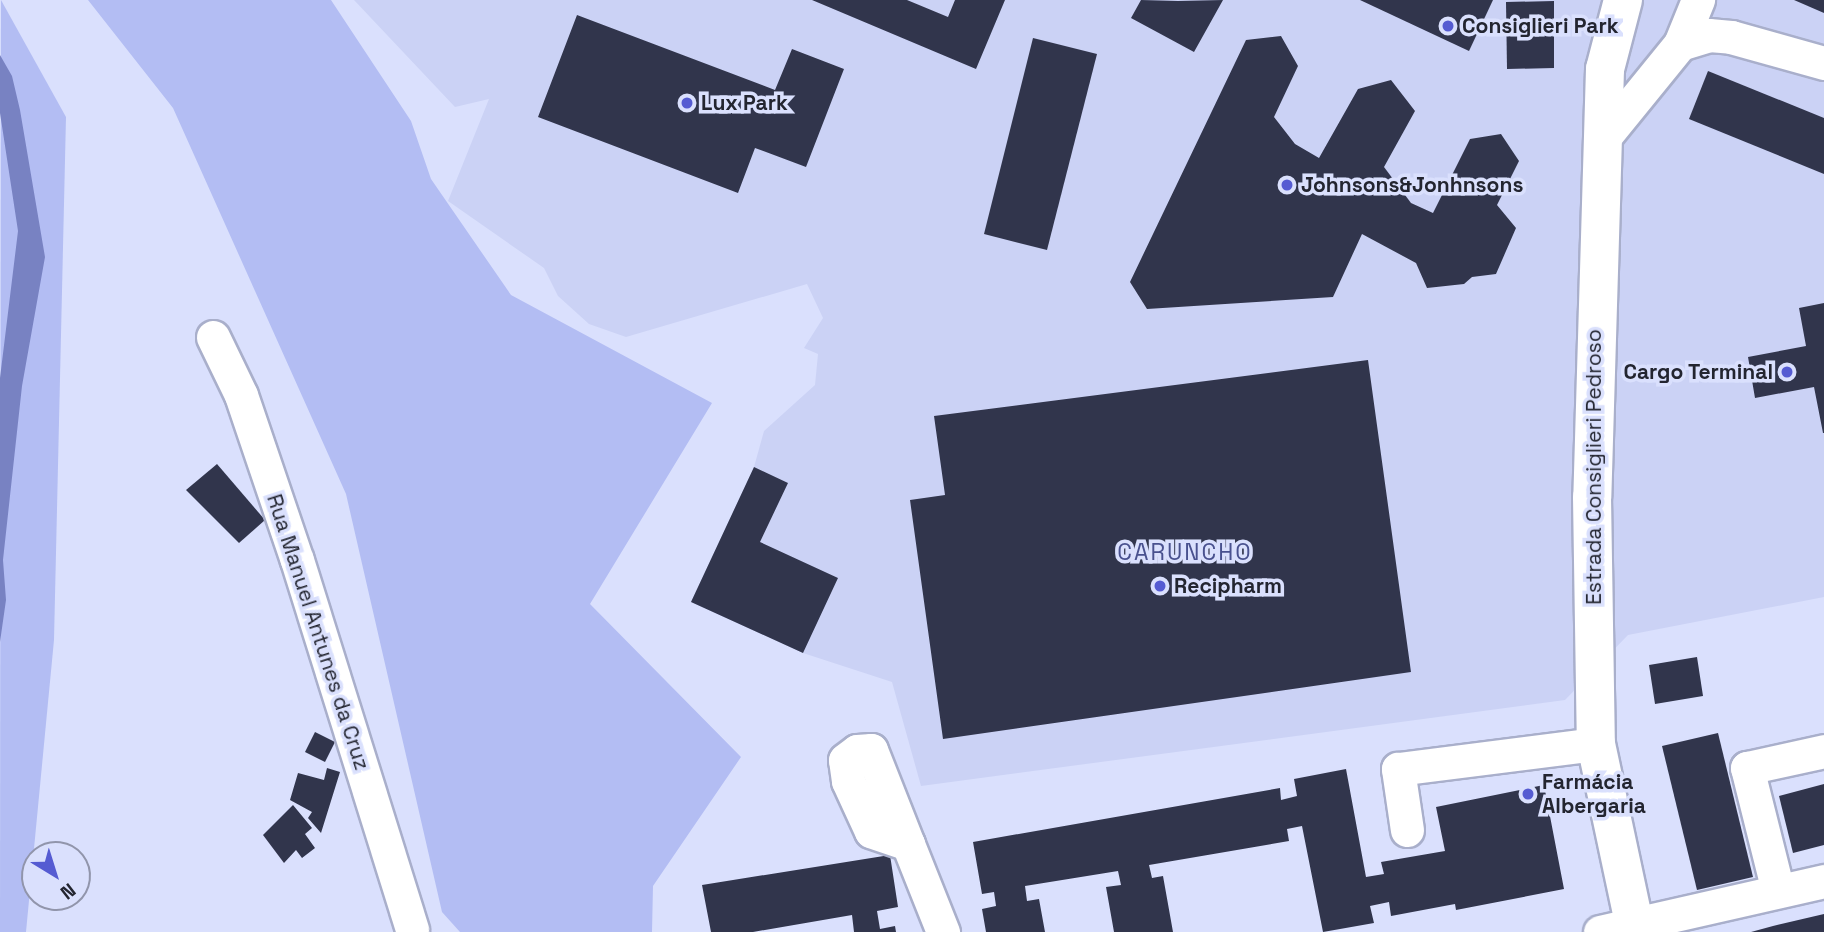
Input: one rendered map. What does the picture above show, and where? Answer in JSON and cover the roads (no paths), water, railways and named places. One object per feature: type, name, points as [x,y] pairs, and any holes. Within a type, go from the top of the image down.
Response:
[{"type":"main road","name":"Estrada Consiglieri Pedroso","points":[[1623,0],[1605,69],[1592,497],[1596,744],[1624,930]]},
{"type":"street","points":[[1602,140],[1680,44],[1698,0]]},
{"type":"street","points":[[1680,44],[1709,35],[1731,37],[1824,63]]},
{"type":"street","name":"Rua Manuel Antunes da Cruz","points":[[213,337],[241,395],[297,560],[412,931]]},
{"type":"street","points":[[1407,830],[1398,769],[1596,744]]},
{"type":"street","points":[[1777,891],[1747,768],[1824,751]]},
{"type":"street","points":[[908,844],[943,932]]},
{"type":"street","points":[[1624,930],[1824,881]]},
{"type":"place","name":"Consiglieri Park","points":[[1448,26]]},
{"type":"place","name":"Lux Park","points":[[687,103]]},
{"type":"place","name":"Johnsons&Jonhnsons","points":[[1287,185]]},
{"type":"place","name":"Cargo Terminal","points":[[1787,372]]},
{"type":"place","name":"Recipharm","points":[[1160,586]]},
{"type":"place","name":"Farmácia Albergaria","points":[[1528,794]]},
{"type":"district","name":"CARUNCHO","points":[[1185,552]]}]
